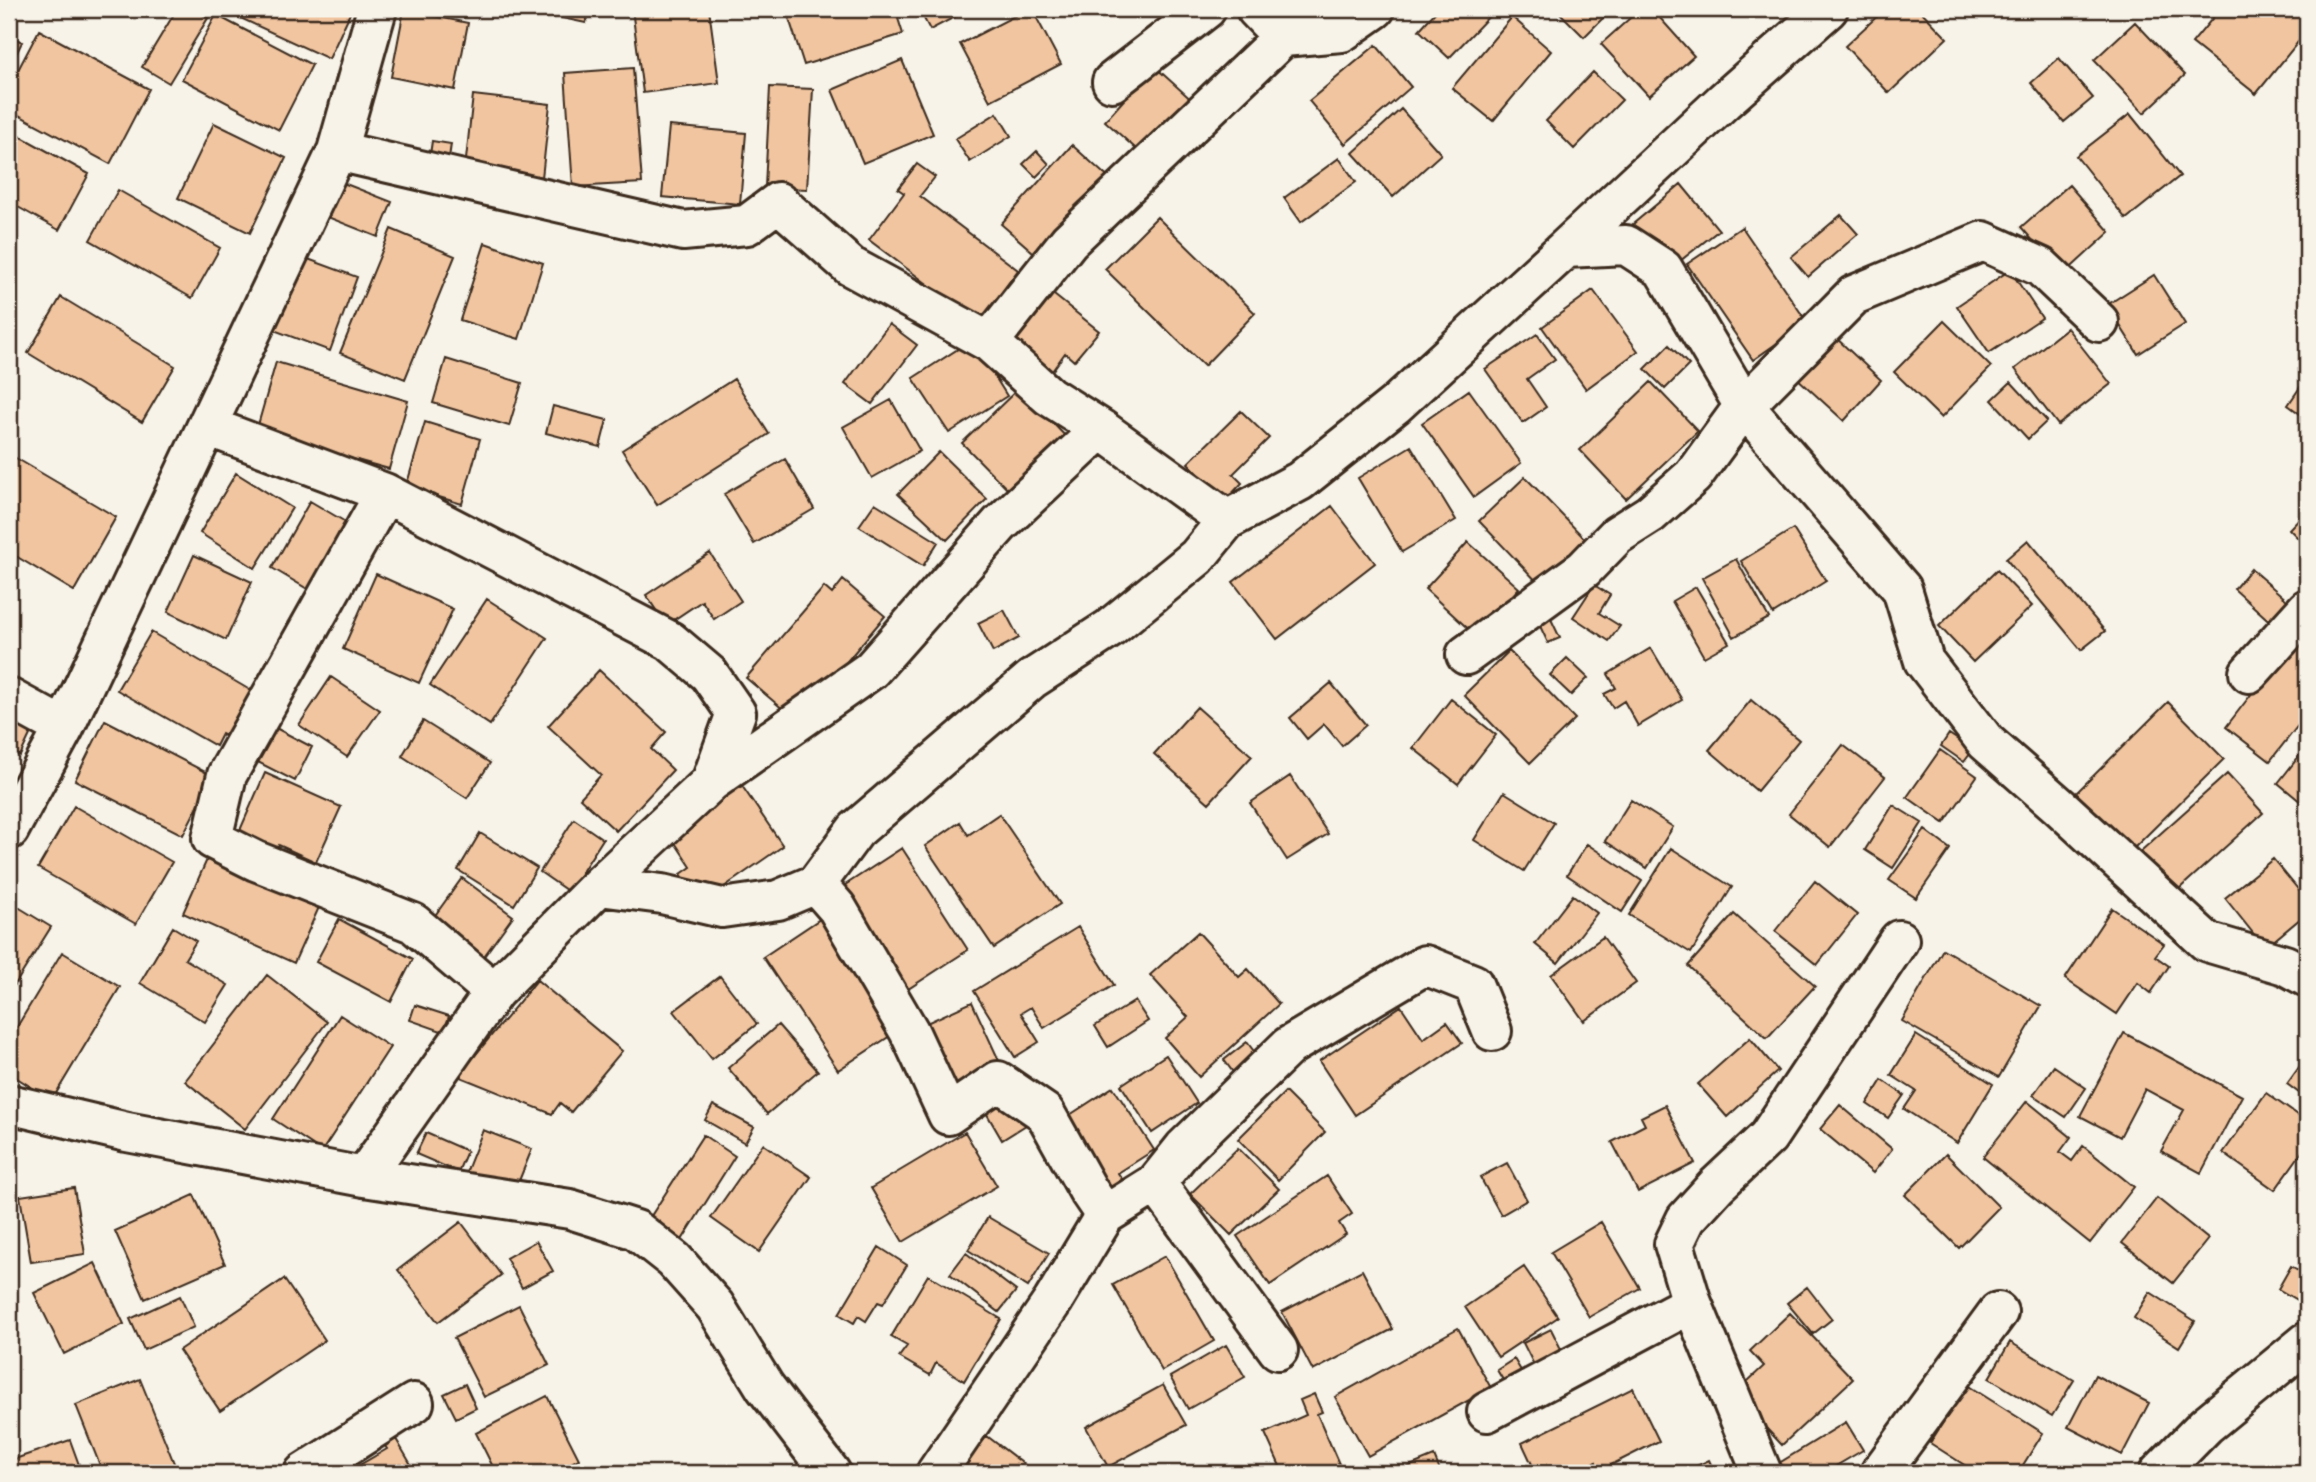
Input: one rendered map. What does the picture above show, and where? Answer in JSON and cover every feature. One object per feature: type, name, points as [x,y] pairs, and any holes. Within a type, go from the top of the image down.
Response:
[{"type":"street","points":[[9,830],[64,728],[337,151],[377,9]]},
{"type":"street","points":[[1112,82],[1206,9]]},
{"type":"street","points":[[1256,9],[1283,37]]},
{"type":"street","points":[[989,342],[1069,241],[1283,37],[1342,32],[1375,9]]},
{"type":"street","points":[[598,886],[662,894],[722,908],[778,900],[816,884],[856,830],[1032,679],[1110,629],[1197,557],[1227,520],[1300,481],[1395,405],[1724,101],[1828,9]]},
{"type":"street","points":[[337,151],[683,231],[747,225],[778,202],[850,266],[989,342],[1049,396],[1101,429],[1227,520]]},
{"type":"street","points":[[1466,655],[1584,569],[1617,535],[1650,514],[1693,476],[1744,406],[1854,295],[1983,241],[2041,267],[2099,322]]},
{"type":"street","points":[[1566,248],[1626,245],[1663,269],[1744,406],[1902,589],[1924,661],[1986,742],[2207,942],[2285,965],[2307,977]]},
{"type":"street","points":[[207,426],[385,493],[670,641],[709,674],[736,713],[711,782]]},
{"type":"street","points":[[363,1177],[494,992],[598,886],[711,782],[870,670],[1000,524],[1101,429]]},
{"type":"street","points":[[385,493],[228,775],[212,839],[256,861],[413,923],[494,992]]},
{"type":"street","points":[[2249,673],[2307,609]]},
{"type":"street","points":[[9,698],[64,728]]},
{"type":"street","points":[[816,884],[837,908],[909,1031],[948,1115],[998,1081],[1045,1113],[1105,1215]]},
{"type":"street","points":[[1762,1473],[1692,1303],[1674,1244],[1686,1220],[1717,1185],[1768,1137],[1899,940]]},
{"type":"street","points":[[936,1473],[1053,1301],[1105,1215],[1156,1183],[1184,1148],[1289,1046],[1425,965],[1474,984],[1492,1031]]},
{"type":"street","points":[[9,1104],[127,1132],[363,1177],[570,1209],[636,1230],[674,1260],[715,1306],[765,1387],[831,1473]]},
{"type":"street","points":[[1156,1183],[1278,1350]]},
{"type":"street","points":[[1487,1412],[1692,1303]]},
{"type":"street","points":[[1880,1473],[1998,1312]]},
{"type":"street","points":[[2159,1473],[2206,1425],[2307,1342]]},
{"type":"street","points":[[304,1473],[414,1403]]},
{"type":"building","points":[[177,9],[192,9],[208,18],[169,83],[142,67]]},
{"type":"building","points":[[239,9],[352,9],[329,59],[236,16]]},
{"type":"building","points":[[564,9],[589,9],[586,23],[562,18]]},
{"type":"building","points":[[632,9],[709,9],[719,83],[643,93]]},
{"type":"building","points":[[786,9],[895,9],[903,34],[804,65]]},
{"type":"building","points":[[919,9],[970,9],[930,30]]},
{"type":"building","points":[[1032,9],[1061,64],[990,101],[960,44]]},
{"type":"building","points":[[1438,9],[1496,9],[1449,58],[1419,30]]},
{"type":"building","points":[[1556,9],[1612,9],[1584,37]]},
{"type":"building","points":[[1640,9],[1652,9],[1694,56],[1649,96],[1601,44]]},
{"type":"building","points":[[1885,9],[1919,9],[1947,38],[1889,93],[1845,46]]},
{"type":"building","points":[[2220,9],[2302,9],[2307,13],[2307,31],[2256,94],[2192,43]]},
{"type":"building","points":[[404,10],[468,23],[455,90],[391,77]]},
{"type":"building","points":[[216,15],[312,65],[279,130],[182,79]]},
{"type":"building","points":[[1512,17],[1551,51],[1493,121],[1452,88]]},
{"type":"building","points":[[2135,22],[2185,75],[2144,113],[2094,60]]},
{"type":"building","points":[[39,30],[149,89],[110,164],[9,110],[9,87]]},
{"type":"building","points":[[9,35],[22,42],[9,69]]},
{"type":"building","points":[[1376,45],[1411,87],[1345,144],[1309,101]]},
{"type":"building","points":[[2059,58],[2093,98],[2064,122],[2031,83]]},
{"type":"building","points":[[902,60],[933,134],[863,163],[832,90]]},
{"type":"building","points":[[1154,66],[1195,103],[1145,157],[1105,121]]},
{"type":"building","points":[[633,68],[642,183],[573,187],[565,73]]},
{"type":"building","points":[[1593,72],[1622,100],[1574,149],[1546,121]]},
{"type":"building","points":[[770,87],[813,89],[807,189],[765,187]]},
{"type":"building","points":[[473,95],[550,104],[541,187],[464,178]]},
{"type":"building","points":[[1401,109],[1441,154],[1393,197],[1353,153]]},
{"type":"building","points":[[997,113],[1011,136],[970,162],[955,139]]},
{"type":"building","points":[[2130,114],[2180,176],[2126,219],[2076,156]]},
{"type":"building","points":[[214,123],[286,158],[250,233],[178,198]]},
{"type":"building","points":[[669,126],[746,133],[740,204],[662,197]]},
{"type":"building","points":[[9,130],[89,174],[59,230],[9,202]]},
{"type":"building","points":[[432,141],[451,144],[447,172],[428,168]]},
{"type":"building","points":[[1072,145],[1112,181],[1041,259],[1001,224]]},
{"type":"building","points":[[1037,151],[1049,164],[1036,177],[1023,164]]},
{"type":"building","points":[[1339,158],[1356,182],[1301,222],[1284,198]]},
{"type":"building","points":[[917,164],[935,177],[920,196],[1018,270],[979,323],[869,240],[904,193],[898,189]]},
{"type":"building","points":[[338,181],[392,202],[378,237],[325,216]]},
{"type":"building","points":[[1681,184],[1719,230],[1670,269],[1633,224]]},
{"type":"building","points":[[2069,185],[2110,232],[2063,275],[2021,227]]},
{"type":"building","points":[[118,190],[220,248],[192,298],[90,240]]},
{"type":"building","points":[[1841,215],[1858,234],[1808,277],[1791,257]]},
{"type":"building","points":[[1157,217],[1255,313],[1204,366],[1105,269]]},
{"type":"building","points":[[1742,227],[1807,322],[1753,360],[1687,264]]},
{"type":"building","points":[[391,229],[455,256],[405,379],[340,353]]},
{"type":"building","points":[[485,243],[543,263],[519,339],[460,320]]},
{"type":"building","points":[[297,255],[357,277],[330,351],[271,329]]},
{"type":"building","points":[[2010,270],[2042,318],[1989,353],[1957,306]]},
{"type":"building","points":[[2154,275],[2185,324],[2138,354],[2107,305]]},
{"type":"building","points":[[1593,290],[1638,351],[1586,389],[1542,327]]},
{"type":"building","points":[[1049,291],[1099,331],[1074,361],[1065,353],[1050,374],[1009,342]]},
{"type":"building","points":[[61,297],[175,366],[142,422],[28,353]]},
{"type":"building","points":[[1944,321],[1991,367],[1941,418],[1894,372]]},
{"type":"building","points":[[889,324],[917,345],[872,404],[845,384]]},
{"type":"building","points":[[2067,328],[2111,384],[2058,425],[2015,369]]},
{"type":"building","points":[[1537,334],[1555,359],[1527,379],[1546,407],[1523,423],[1485,369]]},
{"type":"building","points":[[1834,336],[1881,380],[1844,421],[1796,377]]},
{"type":"building","points":[[972,340],[1007,396],[949,433],[913,378]]},
{"type":"building","points":[[1669,345],[1689,365],[1665,389],[1645,369]]},
{"type":"building","points":[[446,359],[522,383],[509,426],[433,403]]},
{"type":"building","points":[[276,362],[408,401],[389,469],[256,432]]},
{"type":"building","points":[[2307,377],[2307,419],[2288,405]]},
{"type":"building","points":[[734,379],[769,434],[657,505],[622,450]]},
{"type":"building","points":[[1651,382],[1698,431],[1626,499],[1580,450]]},
{"type":"building","points":[[2011,382],[2047,421],[2028,439],[1992,400]]},
{"type":"building","points":[[1019,388],[1071,442],[1015,497],[962,443]]},
{"type":"building","points":[[1469,390],[1521,463],[1474,497],[1422,423]]},
{"type":"building","points":[[891,400],[920,451],[872,478],[843,427]]},
{"type":"building","points":[[553,406],[607,420],[600,447],[546,433]]},
{"type":"building","points":[[1241,411],[1269,438],[1233,474],[1242,483],[1225,501],[1188,463]]},
{"type":"building","points":[[425,422],[480,439],[462,504],[406,487]]},
{"type":"building","points":[[1411,446],[1456,520],[1402,552],[1358,478]]},
{"type":"building","points":[[939,452],[987,499],[947,540],[898,494]]},
{"type":"building","points":[[9,454],[116,517],[74,591],[9,552]]},
{"type":"building","points":[[785,459],[814,509],[754,544],[724,494]]},
{"type":"building","points":[[236,473],[292,508],[255,568],[200,533]]},
{"type":"building","points":[[1525,477],[1589,543],[1543,588],[1479,521]]},
{"type":"building","points":[[310,501],[354,527],[316,594],[272,568]]},
{"type":"building","points":[[875,503],[938,542],[923,566],[859,526]]},
{"type":"building","points":[[1332,506],[1375,563],[1277,639],[1233,582]]},
{"type":"building","points":[[2307,510],[2307,547],[2289,529]]},
{"type":"building","points":[[1793,529],[1826,581],[1773,614],[1741,561]]},
{"type":"building","points":[[2028,540],[2105,631],[2081,650],[2006,559]]},
{"type":"building","points":[[1468,542],[1519,588],[1476,636],[1425,589]]},
{"type":"building","points":[[710,553],[741,601],[714,619],[702,601],[666,625],[646,595]]},
{"type":"building","points":[[194,555],[252,582],[226,640],[168,612]]},
{"type":"building","points":[[1736,559],[1769,618],[1734,637],[1702,578]]},
{"type":"building","points":[[2251,569],[2294,606],[2275,626],[2234,589]]},
{"type":"building","points":[[1997,570],[2032,606],[1973,662],[1939,626]]},
{"type":"building","points":[[376,574],[453,609],[419,683],[343,649]]},
{"type":"building","points":[[843,580],[885,616],[797,721],[746,678],[824,587],[832,594]]},
{"type":"building","points":[[1594,585],[1610,595],[1599,613],[1620,626],[1609,641],[1573,617]]},
{"type":"building","points":[[1696,587],[1729,643],[1704,657],[1672,601]]},
{"type":"building","points":[[487,599],[547,638],[490,725],[430,685]]},
{"type":"building","points":[[1004,610],[1019,638],[993,652],[978,623]]},
{"type":"building","points":[[1551,619],[1560,638],[1548,643],[1539,624]]},
{"type":"building","points":[[2303,627],[2307,630],[2307,714],[2270,761],[2226,727]]},
{"type":"building","points":[[151,632],[255,693],[230,738],[222,734],[216,746],[117,690]]},
{"type":"building","points":[[1651,648],[1682,700],[1638,726],[1624,701],[1613,708],[1604,694],[1616,688],[1608,674]]},
{"type":"building","points":[[1509,651],[1575,719],[1530,763],[1464,695]]},
{"type":"building","points":[[1567,658],[1588,678],[1571,695],[1550,675]]},
{"type":"building","points":[[599,670],[666,732],[651,749],[673,770],[616,831],[580,798],[601,775],[548,726]]},
{"type":"building","points":[[331,677],[380,710],[347,757],[299,725]]},
{"type":"building","points":[[1331,683],[1366,725],[1342,746],[1324,724],[1307,739],[1290,718]]},
{"type":"building","points":[[1451,699],[1496,735],[1458,784],[1413,748]]},
{"type":"building","points":[[1751,700],[1799,740],[1757,791],[1709,750]]},
{"type":"building","points":[[2168,702],[2224,759],[2132,850],[2076,793]]},
{"type":"building","points":[[1197,707],[1252,756],[1209,803],[1154,754]]},
{"type":"building","points":[[9,718],[36,722],[20,756],[9,751]]},
{"type":"building","points":[[105,720],[213,776],[183,835],[75,780]]},
{"type":"building","points":[[423,721],[490,763],[467,798],[402,756]]},
{"type":"building","points":[[268,724],[312,747],[295,781],[250,758]]},
{"type":"building","points":[[1949,734],[1973,750],[1964,762],[1941,746]]},
{"type":"building","points":[[1843,745],[1885,777],[1830,847],[1789,814]]},
{"type":"building","points":[[2307,746],[2307,807],[2278,783]]},
{"type":"building","points":[[1940,750],[1977,776],[1944,823],[1907,797]]},
{"type":"building","points":[[265,773],[341,807],[316,862],[279,845],[273,862],[234,844]]},
{"type":"building","points":[[2227,774],[2263,813],[2169,898],[2133,858]]},
{"type":"building","points":[[1290,776],[1328,834],[1287,860],[1250,803]]},
{"type":"building","points":[[740,783],[783,846],[711,896],[696,895],[681,874],[691,867],[668,832]]},
{"type":"building","points":[[1504,792],[1554,823],[1524,871],[1474,840]]},
{"type":"building","points":[[1631,800],[1673,827],[1647,868],[1605,841]]},
{"type":"building","points":[[1893,805],[1922,823],[1893,868],[1865,850]]},
{"type":"building","points":[[74,806],[172,862],[136,924],[38,868]]},
{"type":"building","points":[[999,814],[1060,904],[994,948],[925,846],[960,822],[968,835]]},
{"type":"building","points":[[574,819],[603,839],[569,892],[540,872]]},
{"type":"building","points":[[1925,830],[1950,849],[1916,898],[1889,880]]},
{"type":"building","points":[[480,833],[537,868],[514,905],[458,870]]},
{"type":"building","points":[[1587,844],[1642,881],[1622,912],[1567,875]]},
{"type":"building","points":[[902,848],[968,950],[905,991],[839,889]]},
{"type":"building","points":[[1671,848],[1732,887],[1691,953],[1629,915]]},
{"type":"building","points":[[209,855],[320,905],[294,963],[183,913]]},
{"type":"building","points":[[2273,859],[2307,900],[2307,913],[2265,948],[2225,898]]},
{"type":"building","points":[[462,878],[513,916],[482,959],[431,921]]},
{"type":"building","points":[[1815,881],[1857,915],[1817,965],[1775,931]]},
{"type":"building","points":[[1573,895],[1597,913],[1558,963],[1535,944]]},
{"type":"building","points":[[9,903],[51,927],[9,994]]},
{"type":"building","points":[[2112,908],[2164,944],[2155,956],[2169,966],[2151,993],[2138,983],[2117,1014],[2065,979]]},
{"type":"building","points":[[1734,914],[1815,986],[1767,1038],[1688,966]]},
{"type":"building","points":[[339,919],[413,959],[391,1002],[316,962]]},
{"type":"building","points":[[820,919],[896,1032],[838,1070],[763,957]]},
{"type":"building","points":[[173,927],[196,941],[185,959],[228,985],[205,1022],[140,983]]},
{"type":"building","points":[[1078,927],[1114,985],[1044,1028],[1031,1007],[1021,1013],[1039,1042],[1015,1057],[974,991]]},
{"type":"building","points":[[1198,932],[1239,977],[1248,969],[1279,1004],[1199,1077],[1165,1038],[1188,1017],[1150,975]]},
{"type":"building","points":[[1603,937],[1636,983],[1584,1021],[1551,975]]},
{"type":"building","points":[[1943,949],[2041,1006],[1999,1077],[1902,1021]]},
{"type":"building","points":[[62,952],[120,987],[52,1100],[9,1073],[9,1040]]},
{"type":"building","points":[[267,975],[327,1022],[245,1129],[185,1081]]},
{"type":"building","points":[[720,976],[757,1024],[712,1059],[674,1011]]},
{"type":"building","points":[[537,980],[622,1051],[571,1112],[560,1103],[552,1114],[458,1076]]},
{"type":"building","points":[[1135,1001],[1148,1021],[1108,1047],[1095,1026]]},
{"type":"building","points":[[972,1002],[1002,1067],[949,1091],[920,1026]]},
{"type":"building","points":[[415,1005],[449,1016],[444,1032],[410,1020]]},
{"type":"building","points":[[1401,1006],[1423,1039],[1447,1022],[1462,1043],[1355,1115],[1319,1061]]},
{"type":"building","points":[[340,1015],[390,1047],[322,1151],[273,1119]]},
{"type":"building","points":[[778,1025],[818,1071],[767,1114],[728,1068]]},
{"type":"building","points":[[2124,1033],[2242,1096],[2201,1173],[2161,1151],[2184,1110],[2145,1089],[2120,1137],[2080,1116]]},
{"type":"building","points":[[1916,1035],[1993,1084],[1957,1143],[1904,1109],[1916,1091],[1891,1075]]},
{"type":"building","points":[[1750,1038],[1778,1071],[1727,1117],[1698,1084]]},
{"type":"building","points":[[1247,1042],[1262,1062],[1238,1079],[1224,1060]]},
{"type":"building","points":[[1166,1055],[1197,1103],[1152,1133],[1121,1085]]},
{"type":"building","points":[[2307,1056],[2307,1099],[2287,1084]]},
{"type":"building","points":[[2054,1066],[2086,1088],[2066,1117],[2033,1095]]},
{"type":"building","points":[[1882,1080],[1904,1095],[1888,1118],[1867,1104]]},
{"type":"building","points":[[1113,1087],[1154,1150],[1118,1173],[1128,1188],[1109,1200],[1059,1122]]},
{"type":"building","points":[[1004,1088],[1026,1125],[1002,1140],[980,1102]]},
{"type":"building","points":[[1285,1092],[1325,1132],[1278,1180],[1238,1139]]},
{"type":"building","points":[[2266,1093],[2307,1122],[2307,1145],[2275,1190],[2223,1153]]},
{"type":"building","points":[[2027,1101],[2071,1137],[2060,1152],[2072,1161],[2083,1146],[2134,1187],[2090,1243],[1983,1157]]},
{"type":"building","points":[[713,1105],[754,1127],[745,1143],[705,1120]]},
{"type":"building","points":[[1665,1105],[1695,1163],[1638,1192],[1612,1142],[1645,1125],[1641,1117]]},
{"type":"building","points":[[1840,1105],[1892,1149],[1873,1173],[1820,1129]]},
{"type":"building","points":[[483,1130],[532,1149],[512,1198],[464,1178]]},
{"type":"building","points":[[965,1132],[997,1186],[903,1242],[871,1188]]},
{"type":"building","points":[[426,1133],[467,1151],[458,1172],[416,1154]]},
{"type":"building","points":[[703,1135],[735,1156],[682,1240],[649,1219]]},
{"type":"building","points":[[763,1144],[811,1177],[759,1252],[711,1218]]},
{"type":"building","points":[[1238,1148],[1279,1189],[1231,1235],[1190,1194]]},
{"type":"building","points":[[1946,1154],[1999,1207],[1959,1248],[1905,1195]]},
{"type":"building","points":[[1507,1163],[1527,1200],[1501,1215],[1480,1177]]},
{"type":"building","points":[[1327,1176],[1352,1214],[1339,1223],[1346,1234],[1270,1285],[1237,1236]]},
{"type":"building","points":[[74,1188],[85,1254],[31,1262],[20,1196]]},
{"type":"building","points":[[194,1195],[225,1264],[145,1299],[115,1231]]},
{"type":"building","points":[[2157,1198],[2208,1239],[2173,1283],[2122,1243]]},
{"type":"building","points":[[988,1217],[1049,1253],[1028,1287],[968,1250]]},
{"type":"building","points":[[461,1222],[501,1275],[438,1322],[398,1270]]},
{"type":"building","points":[[1601,1222],[1640,1288],[1589,1317],[1551,1252]]},
{"type":"building","points":[[536,1241],[553,1271],[522,1288],[506,1258]]},
{"type":"building","points":[[879,1247],[907,1265],[883,1304],[878,1302],[866,1321],[858,1316],[854,1323],[839,1314]]},
{"type":"building","points":[[966,1253],[1016,1291],[999,1312],[950,1274]]},
{"type":"building","points":[[1165,1256],[1214,1341],[1162,1371],[1113,1285]]},
{"type":"building","points":[[95,1263],[124,1324],[64,1354],[34,1293]]},
{"type":"building","points":[[2291,1266],[2307,1275],[2307,1306],[2278,1289]]},
{"type":"building","points":[[1524,1267],[1558,1317],[1498,1357],[1465,1307]]},
{"type":"building","points":[[1362,1270],[1393,1329],[1313,1371],[1282,1312]]},
{"type":"building","points":[[928,1275],[1001,1319],[964,1381],[936,1363],[930,1375],[899,1357],[907,1346],[891,1337]]},
{"type":"building","points":[[284,1279],[325,1340],[220,1411],[179,1350]]},
{"type":"building","points":[[1807,1287],[1832,1319],[1813,1334],[1787,1303]]},
{"type":"building","points":[[2150,1292],[2195,1321],[2179,1347],[2134,1318]]},
{"type":"building","points":[[180,1296],[194,1327],[144,1350],[130,1319]]},
{"type":"building","points":[[519,1305],[549,1365],[484,1397],[454,1338]]},
{"type":"building","points":[[1790,1313],[1853,1379],[1782,1445],[1734,1394],[1764,1366],[1750,1351]]},
{"type":"building","points":[[1458,1328],[1491,1388],[1368,1456],[1335,1397]]},
{"type":"building","points":[[1551,1329],[1562,1351],[1534,1365],[1523,1343]]},
{"type":"building","points":[[2010,1342],[2074,1380],[2052,1416],[1989,1378]]},
{"type":"building","points":[[1226,1345],[1245,1377],[1188,1409],[1170,1377]]},
{"type":"building","points":[[1514,1359],[1523,1374],[1506,1385],[1497,1370]]},
{"type":"building","points":[[2095,1375],[2149,1403],[2122,1455],[2068,1427]]},
{"type":"building","points":[[140,1379],[178,1473],[103,1473],[76,1405]]},
{"type":"building","points":[[465,1384],[476,1408],[456,1418],[444,1394]]},
{"type":"building","points":[[1163,1385],[1186,1425],[1108,1467],[1086,1427]]},
{"type":"building","points":[[1967,1385],[2043,1433],[2018,1473],[1977,1473],[1930,1443]]},
{"type":"building","points":[[1633,1388],[1659,1441],[1599,1471],[1596,1462],[1573,1473],[1536,1473],[1522,1443]]},
{"type":"building","points":[[1314,1394],[1322,1412],[1317,1414],[1343,1473],[1283,1473],[1265,1433],[1306,1415],[1300,1400]]},
{"type":"building","points":[[547,1396],[579,1459],[552,1473],[496,1473],[476,1433]]},
{"type":"building","points":[[1846,1422],[1863,1450],[1824,1473],[1767,1473],[1766,1471]]},
{"type":"building","points":[[987,1436],[1034,1472],[958,1473]]},
{"type":"building","points":[[396,1439],[416,1473],[346,1473],[387,1449],[385,1446]]},
{"type":"building","points":[[70,1440],[82,1473],[9,1473],[9,1461]]},
{"type":"building","points":[[1434,1456],[1441,1473],[1393,1473]]},
{"type":"building","points":[[1709,1460],[1715,1473],[1687,1473],[1686,1471]]}]
